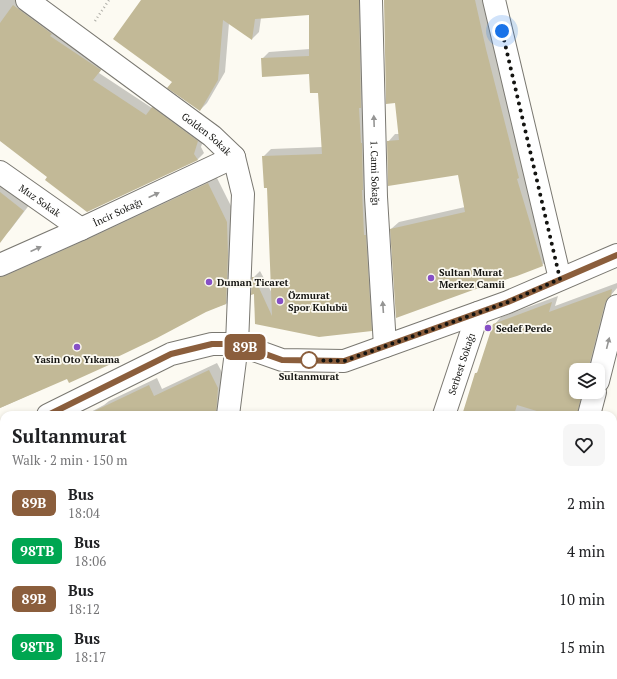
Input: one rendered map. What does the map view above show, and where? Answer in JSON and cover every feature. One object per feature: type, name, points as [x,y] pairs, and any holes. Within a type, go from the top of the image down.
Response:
[{"type":"street","name":"Golden Sokak","points":[[27,0],[212,136],[234,157],[243,194],[237,344],[229,411]]},
{"type":"street","name":"1. Cami Sokağı","points":[[370,0],[376,197],[386,346]]},
{"type":"street","points":[[494,0],[560,279]]},
{"type":"street","name":"İncir Sokağı","points":[[0,265],[81,229],[234,157]]},
{"type":"street","name":"Muz Sokak","points":[[0,172],[81,229]]},
{"type":"street","points":[[56,411],[171,354],[212,344],[237,344],[282,360],[344,361],[508,302],[617,255]]},
{"type":"street","points":[[603,363],[617,306]]},
{"type":"street","name":"Serbest Sokağı","points":[[445,411],[478,313]]},
{"type":"street","points":[[590,411],[593,399]]},
{"type":"building","points":[[141,0],[359,0],[361,108],[359,108],[362,143],[362,190],[372,331],[319,337],[255,324],[254,294],[251,295],[252,277],[254,277],[272,316],[267,188],[264,188],[262,156],[322,154],[318,93],[310,93],[309,74],[262,77],[261,58],[309,56],[309,15],[255,19],[252,40],[223,20],[218,80],[200,111],[167,88],[172,82],[113,39]]},
{"type":"building","points":[[384,0],[475,0],[519,178],[517,179],[543,266],[396,318],[390,229],[465,212],[458,175],[388,186],[387,141],[399,140],[395,103],[386,104]]},
{"type":"building","points":[[13,5],[52,34],[50,36],[101,70],[93,80],[146,115],[152,107],[198,141],[194,154],[198,160],[87,212],[45,180],[47,177],[0,141],[0,23]]},
{"type":"building","points":[[208,183],[227,222],[228,255],[226,304],[206,312],[109,361],[111,364],[69,383],[67,379],[0,408],[0,277],[86,240]]},
{"type":"building","points":[[0,192],[24,211],[0,243]]},
{"type":"building","points":[[612,289],[611,296],[605,303],[590,363],[569,363],[569,399],[580,399],[578,411],[537,411],[517,405],[515,411],[463,411],[475,373],[477,373],[493,324],[552,302],[549,312]]},
{"type":"building","points":[[209,370],[218,388],[216,411],[94,411],[149,385],[154,396]]},
{"type":"bus line","name":"89B","points":[[56,411],[171,354],[212,344],[237,344],[282,360],[344,361],[508,302],[617,255]]},
{"type":"place","name":"Sultan Murat Merkez Camii","points":[[431,278]]},
{"type":"place","name":"Duman Ticaret","points":[[209,282]]},
{"type":"place","name":"Özmurat Spor Kulubü","points":[[280,301]]},
{"type":"place","name":"Sedef Perde","points":[[488,328]]},
{"type":"place","name":"Yasin Oto Yıkama","points":[[77,347]]},
{"type":"place","name":"Sultanmurat","points":[[309,360]]},
{"type":"route","points":[[309,360],[344,361],[508,302],[560,279],[502,31]]}]
